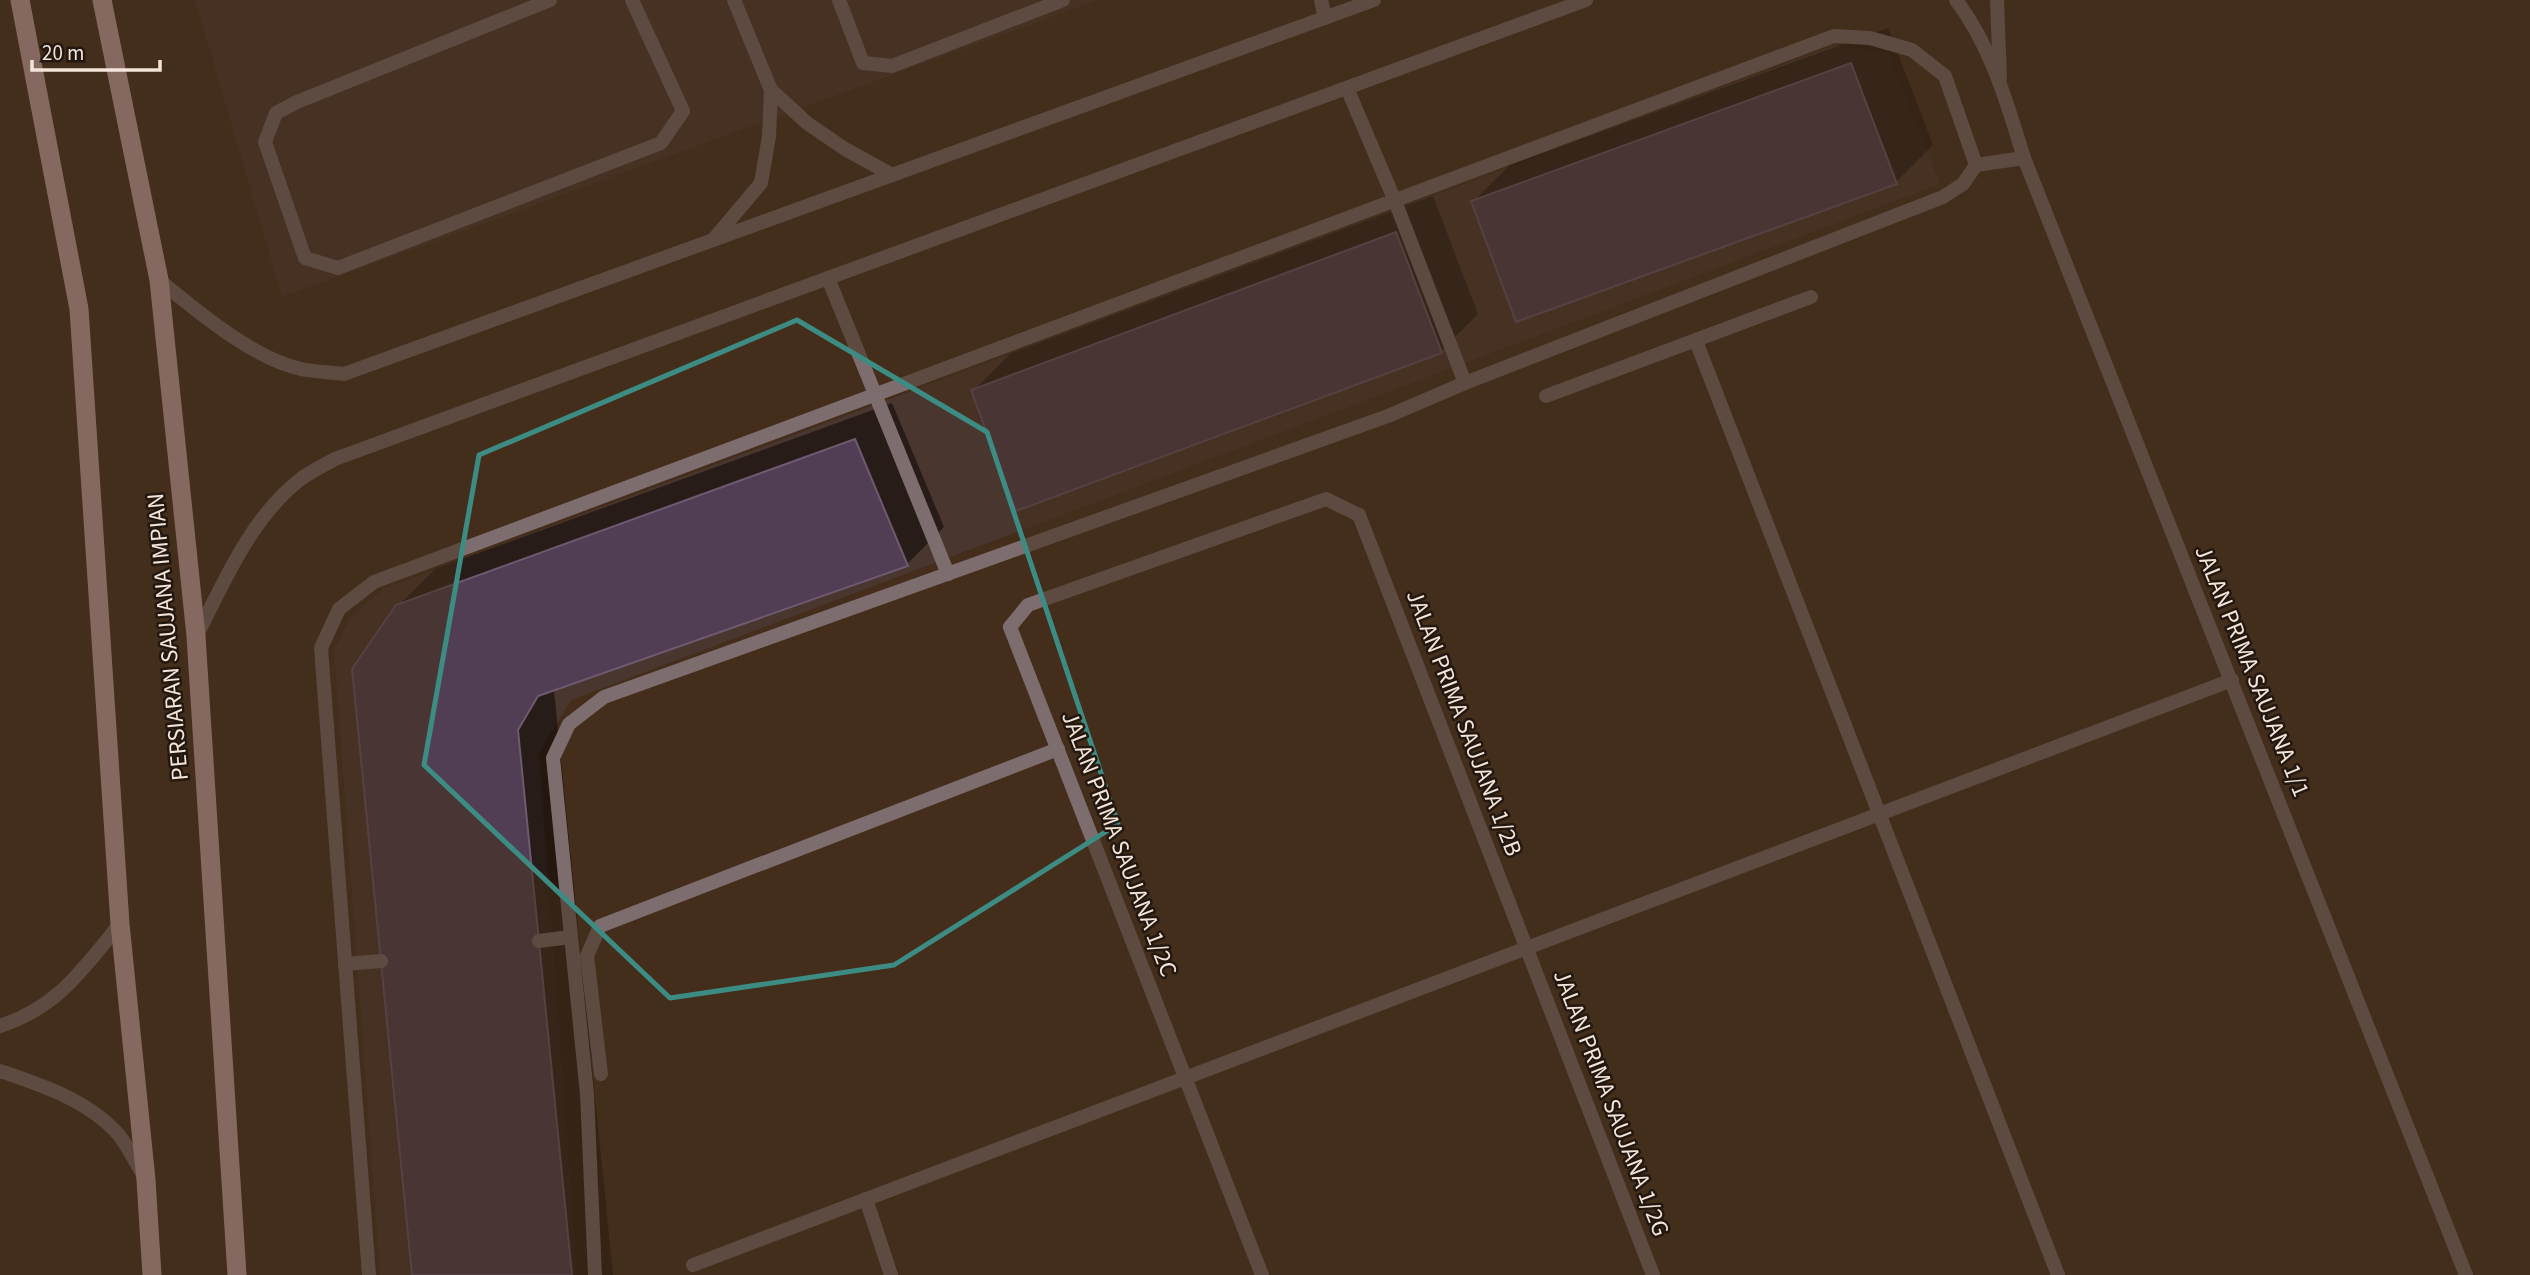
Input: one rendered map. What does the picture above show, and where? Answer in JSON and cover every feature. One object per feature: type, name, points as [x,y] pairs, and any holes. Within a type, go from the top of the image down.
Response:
[{"type":"highway","points":[[20,0],[79,309],[120,924],[146,1180],[152,1275]]},
{"type":"highway","name":"PERSIARAN SAUJANA IMPIAN","points":[[102,0],[159,280],[196,636],[237,1275]]},
{"type":"street","points":[[551,0],[297,102],[276,113],[265,142],[305,258],[338,268],[661,143],[683,111],[635,1]]},
{"type":"street","points":[[713,240],[761,183],[769,136],[771,90],[734,0]]},
{"type":"street","points":[[839,0],[863,64],[892,66],[1063,0]]},
{"type":"street","points":[[1321,0],[1325,18]]},
{"type":"street","points":[[159,280],[214,325],[260,352],[299,369],[344,374],[1374,0]]},
{"type":"street","points":[[196,636],[236,558],[266,514],[302,478],[335,459],[1586,0]]},
{"type":"street","points":[[1956,0],[2001,83]]},
{"type":"street","points":[[1997,0],[2001,83]]},
{"type":"street","points":[[369,1275],[321,648],[339,609],[374,582],[1834,36],[1870,38],[1912,50],[1945,76],[1976,165]]},
{"type":"street","name":"JALAN PRIMA SAUJANA 1/1","points":[[2001,83],[2024,158],[2466,1275]]},
{"type":"street","points":[[1347,88],[1395,201],[1465,383]]},
{"type":"street","points":[[771,90],[807,123],[845,149],[892,175]]},
{"type":"street","points":[[595,1275],[587,1094],[553,758],[569,724],[604,697],[1388,416],[1465,383],[1922,206],[1963,184],[1976,165],[2024,158]]},
{"type":"street","points":[[828,278],[948,574]]},
{"type":"street","points":[[1546,396],[1811,297]]},
{"type":"street","points":[[1696,341],[2058,1275]]},
{"type":"street","name":"JALAN PRIMA SAUJANA 1/2C","points":[[1262,1275],[1010,627],[1028,605],[1326,499],[1359,515]]},
{"type":"street","name":"JALAN PRIMA SAUJANA 1/2B","points":[[1359,515],[1527,948]]},
{"type":"street","points":[[693,1265],[2232,680]]},
{"type":"street","points":[[601,1074],[587,956],[600,926],[1058,749]]},
{"type":"street","points":[[0,1026],[20,1020],[58,996],[120,924]]},
{"type":"street","points":[[539,941],[570,937]]},
{"type":"street","name":"JALAN PRIMA SAUJANA 1/2G","points":[[1527,948],[1653,1275]]},
{"type":"street","points":[[345,964],[381,961]]},
{"type":"street","points":[[0,1071],[47,1087],[84,1107],[118,1134],[146,1180]]},
{"type":"street","points":[[866,1199],[891,1275]]},
{"type":"highlighted area","points":[[797,320],[987,432],[1118,824],[894,965],[670,998],[424,765],[479,455]]},
{"type":"shaded area","points":[[195,0],[1098,0],[282,297]]},
{"type":"shaded area","points":[[1835,45],[1888,53],[1940,184],[571,700],[539,753],[577,1275],[380,1275],[334,650],[350,618],[383,589]]},
{"type":"building","points":[[1851,63],[1897,184],[1516,322],[1471,201]]},
{"type":"building","points":[[1396,232],[1442,353],[1016,511],[971,390]]},
{"type":"building","points":[[855,439],[908,566],[538,696],[518,730],[572,1275],[412,1275],[352,669],[396,605]]}]
